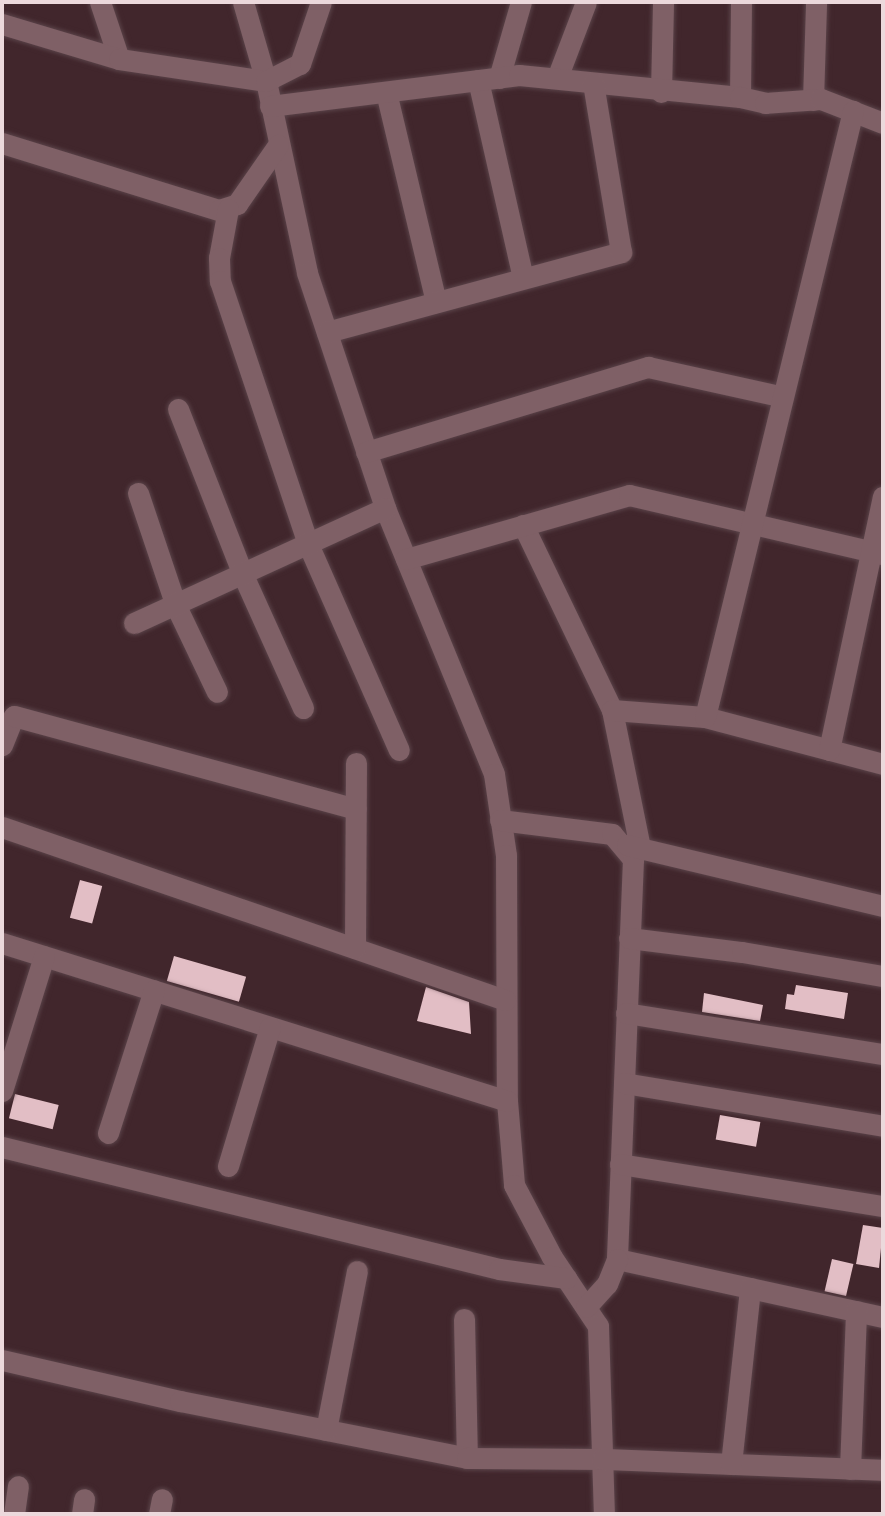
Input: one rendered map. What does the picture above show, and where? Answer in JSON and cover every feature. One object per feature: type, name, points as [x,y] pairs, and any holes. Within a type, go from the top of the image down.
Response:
[{"type":"street","points":[[100,2],[119,59]]},
{"type":"street","points":[[243,2],[266,81],[307,273],[385,508],[494,774],[506,855],[507,1101],[514,1185],[566,1278],[598,1326],[604,1514]]},
{"type":"street","points":[[2,24],[119,59],[266,81],[300,64],[321,2]]},
{"type":"street","points":[[521,2],[514,34],[489,79],[523,278]]},
{"type":"street","points":[[557,78],[586,2]]},
{"type":"street","points":[[661,92],[663,2]]},
{"type":"street","points":[[740,97],[741,2]]},
{"type":"street","points":[[813,100],[816,2]]},
{"type":"street","points":[[270,106],[519,75],[661,92],[740,97],[765,103],[821,99],[883,123]]},
{"type":"street","points":[[327,332],[621,252],[593,83]]},
{"type":"street","points":[[386,92],[436,302]]},
{"type":"street","points":[[705,718],[853,111]]},
{"type":"street","points":[[2,143],[219,210],[237,204],[278,145]]},
{"type":"street","points":[[228,209],[219,258],[220,281],[308,544],[398,750]]},
{"type":"street","points":[[366,452],[648,367],[783,397]]},
{"type":"street","points":[[178,409],[243,575],[303,708]]},
{"type":"street","points":[[138,493],[176,606],[217,692]]},
{"type":"street","points":[[406,559],[629,495],[877,553]]},
{"type":"street","points":[[829,750],[877,553],[883,497]]},
{"type":"street","points":[[134,623],[385,508]]},
{"type":"street","points":[[523,525],[612,710],[633,859],[617,1259],[607,1284],[586,1307]]},
{"type":"street","points":[[612,710],[705,718],[883,764]]},
{"type":"street","points":[[2,745],[14,716],[356,809]]},
{"type":"street","points":[[355,948],[356,763]]},
{"type":"street","points":[[500,820],[612,834],[630,845],[883,906]]},
{"type":"street","points":[[2,827],[505,1000]]},
{"type":"street","points":[[629,938],[742,952],[883,976]]},
{"type":"street","points":[[2,943],[507,1101]]},
{"type":"street","points":[[2,1091],[44,956]]},
{"type":"street","points":[[108,1133],[154,990]]},
{"type":"street","points":[[626,1013],[883,1054]]},
{"type":"street","points":[[228,1166],[270,1027]]},
{"type":"street","points":[[624,1083],[883,1126]]},
{"type":"street","points":[[2,1147],[499,1269],[566,1278]]},
{"type":"street","points":[[620,1164],[883,1206]]},
{"type":"street","points":[[617,1259],[883,1317]]},
{"type":"street","points":[[326,1430],[356,1271]]},
{"type":"street","points":[[731,1464],[750,1288]]},
{"type":"street","points":[[850,1469],[856,1311]]},
{"type":"street","points":[[464,1318],[467,1458]]},
{"type":"street","points":[[2,1360],[467,1458],[603,1459],[883,1470]]},
{"type":"street","points":[[13,1514],[18,1486]]},
{"type":"building","points":[[80,880],[102,886],[92,924],[70,918]]},
{"type":"building","points":[[174,956],[246,977],[239,1002],[167,981]]},
{"type":"building","points":[[796,985],[848,993],[844,1019],[785,1009],[787,994],[794,995]]},
{"type":"building","points":[[426,987],[469,1002],[471,1034],[417,1021]]},
{"type":"building","points":[[704,993],[763,1005],[760,1021],[702,1012]]},
{"type":"building","points":[[15,1094],[59,1105],[53,1129],[9,1118]]},
{"type":"building","points":[[720,1115],[760,1122],[756,1147],[716,1140]]},
{"type":"building","points":[[863,1225],[883,1228],[879,1268],[856,1264]]},
{"type":"building","points":[[832,1259],[853,1264],[846,1296],[825,1291]]}]
